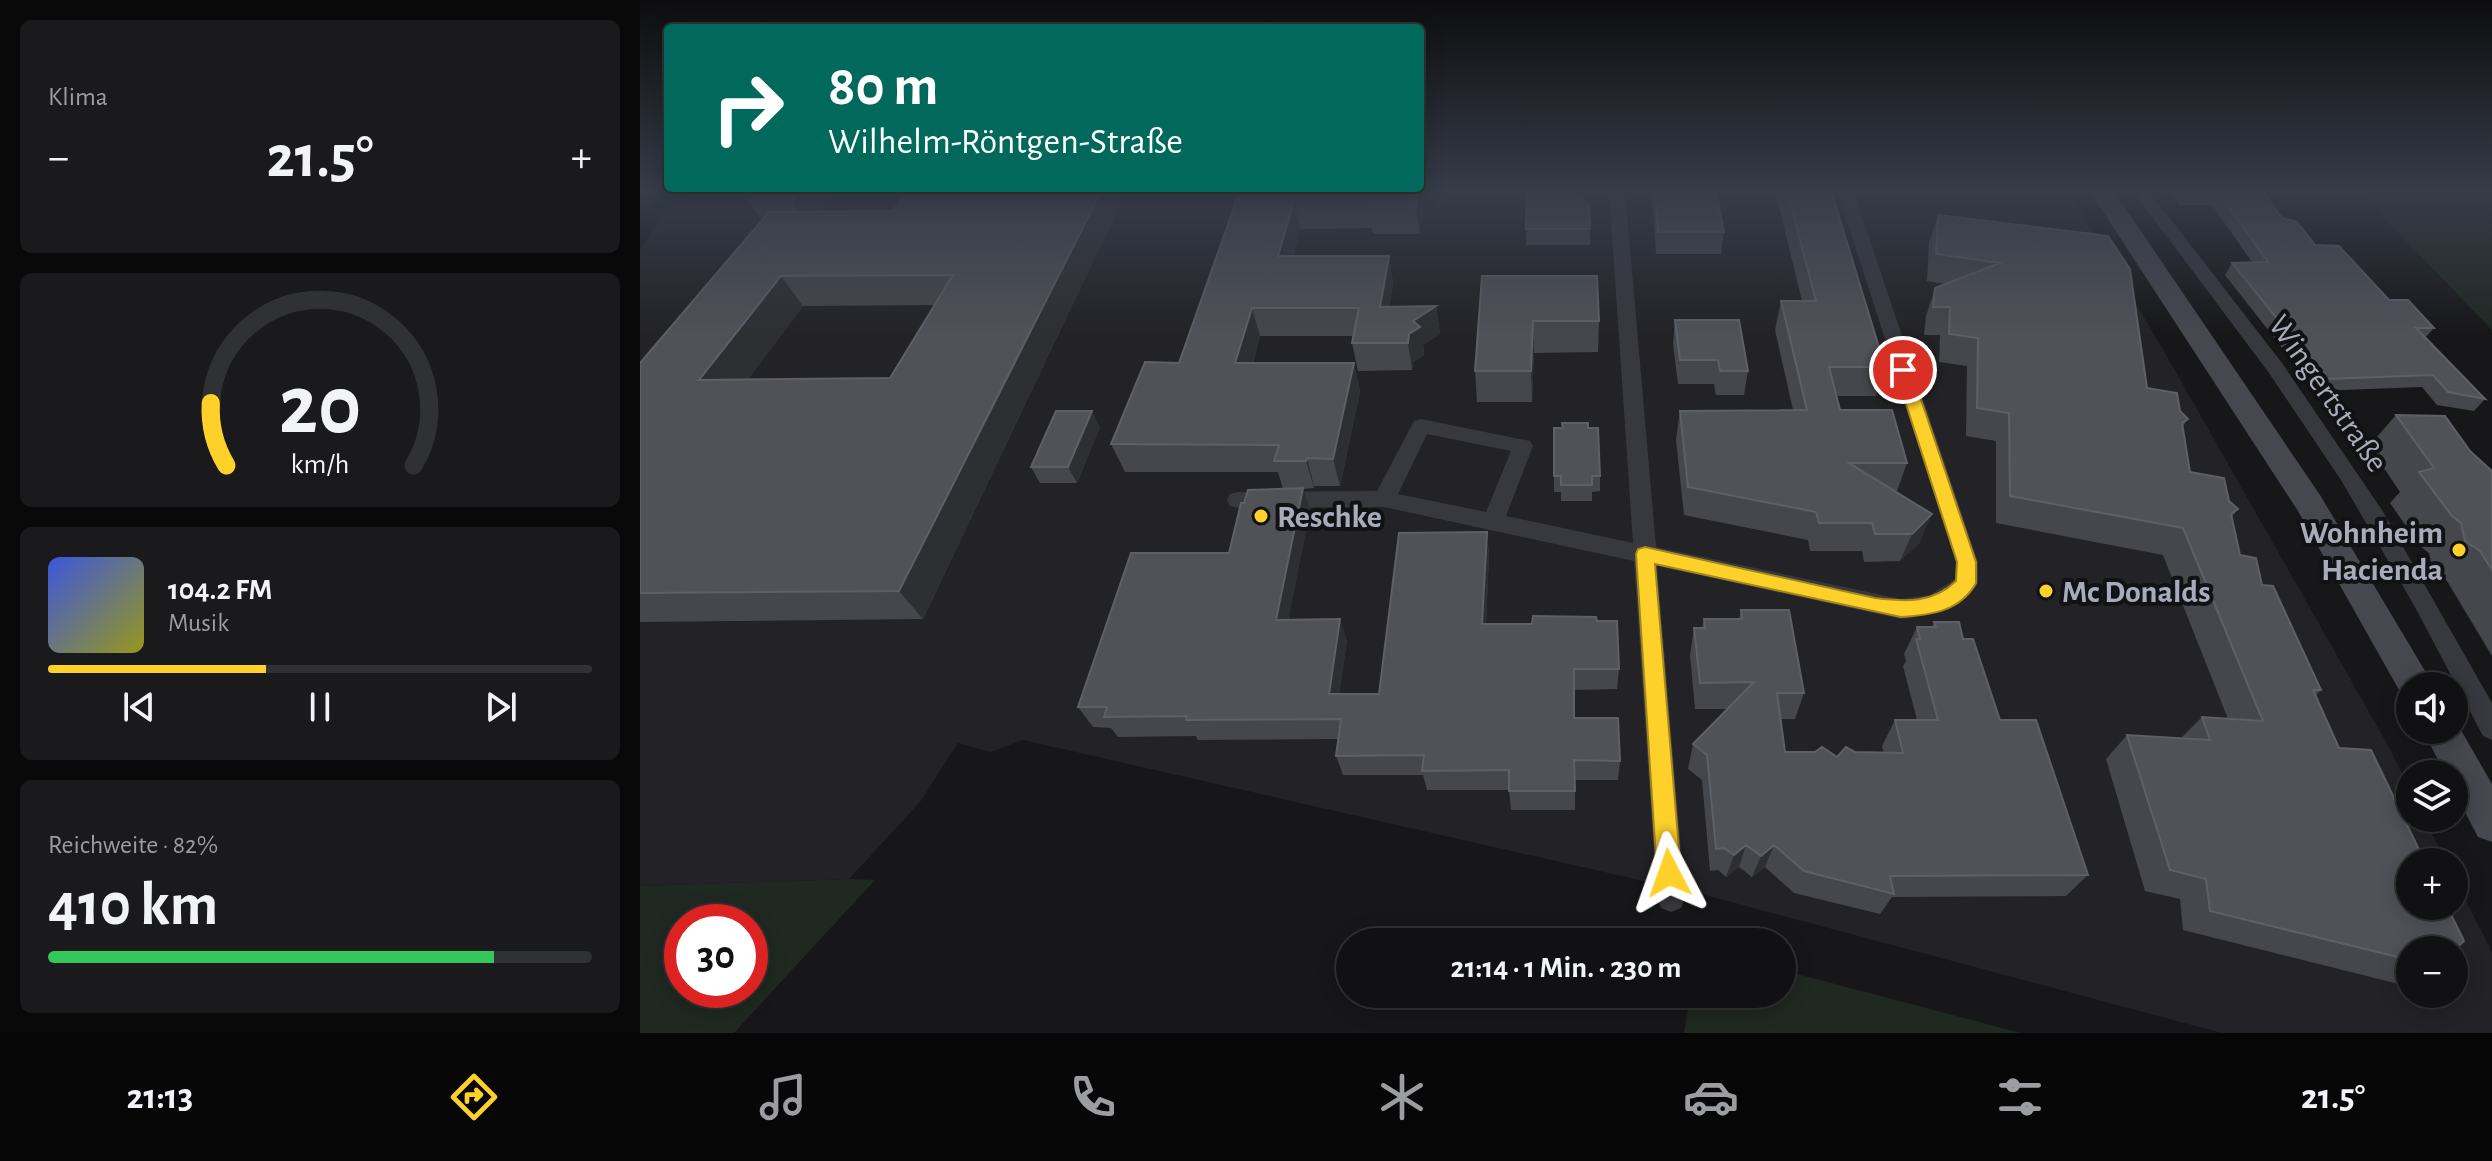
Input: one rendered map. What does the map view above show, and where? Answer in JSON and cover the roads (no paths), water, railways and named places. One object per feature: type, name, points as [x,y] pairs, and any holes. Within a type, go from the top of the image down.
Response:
[{"type":"main road","points":[[2133,238],[2309,503],[2408,672]]},
{"type":"main road","points":[[2450,744],[2492,823]]},
{"type":"street","points":[[1621,238],[1671,898]]},
{"type":"street","points":[[1238,500],[1384,499],[1901,609],[1930,607],[1950,599],[1966,583],[1967,562],[1861,238]]},
{"type":"street","name":"Wingertstraße","points":[[2177,238],[2294,393],[2385,530],[2492,728]]},
{"type":"street","points":[[1384,499],[1421,426],[1523,446],[1493,521]]},
{"type":"place","name":"Reschke","points":[[1261,516]]},
{"type":"place","name":"Wohnheim Hacienda","points":[[2459,550]]},
{"type":"place","name":"Mc Donalds","points":[[2046,591]]}]
